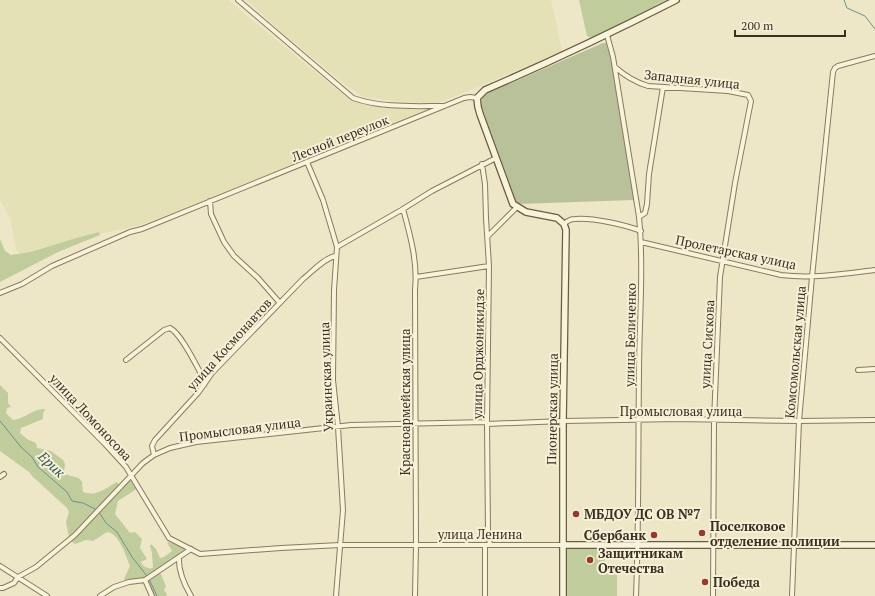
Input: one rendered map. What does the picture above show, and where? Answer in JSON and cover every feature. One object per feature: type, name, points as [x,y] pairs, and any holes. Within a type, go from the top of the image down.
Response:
[{"type":"street","points":[[238,0],[353,98],[368,103],[387,106],[445,106]]},
{"type":"street","points":[[640,231],[620,224],[582,218],[569,220],[564,224],[556,218],[526,212],[518,207],[510,198],[480,114],[478,98],[480,93],[485,90],[607,35],[676,0]]},
{"type":"street","name":"улица Беличенко","points":[[607,35],[615,67],[639,217],[641,242],[638,545],[636,596]]},
{"type":"street","name":"Комсомольская улица","points":[[792,596],[799,421],[833,72],[838,66],[875,56]]},
{"type":"street","name":"Западная улица","points":[[615,67],[636,83],[648,86],[728,91],[748,95]]},
{"type":"street","points":[[639,217],[645,213],[647,204],[649,174],[663,88]]},
{"type":"street","name":"улица Сискова","points":[[713,596],[714,421],[718,316],[722,260],[751,101],[748,95]]},
{"type":"street","name":"Лесной переулок","points":[[0,293],[22,284],[52,266],[130,232],[142,229],[464,98],[478,98]]},
{"type":"street","points":[[337,247],[403,210],[432,191],[496,158]]},
{"type":"street","name":"Украинская улица","points":[[307,162],[323,200],[337,247],[335,256],[333,380],[338,427],[343,510],[336,596]]},
{"type":"street","name":"улица Орджоникидзе","points":[[482,164],[486,184],[486,218],[489,266],[487,423],[488,533],[490,545]]},
{"type":"street","points":[[210,201],[211,214],[234,256],[258,278],[280,302]]},
{"type":"street","points":[[488,236],[518,207]]},
{"type":"street","name":"Красноармейская улица","points":[[403,210],[409,231],[416,277],[415,596]]},
{"type":"street","name":"Пионерская улица","points":[[563,596],[563,421],[566,230],[564,224]]},
{"type":"street","name":"Пролетарская улица","points":[[641,242],[782,275],[798,277],[812,277],[875,270]]},
{"type":"street","name":"улица Космонавтов","points":[[154,455],[152,446],[155,440],[198,393],[212,374],[280,302],[319,266],[331,257],[335,256]]},
{"type":"street","points":[[416,277],[489,266]]},
{"type":"street","points":[[126,360],[164,330],[170,328],[174,330],[200,372],[204,385]]},
{"type":"street","name":"улица Ломоносова","points":[[0,338],[126,467],[169,538],[191,549]]},
{"type":"street","points":[[858,370],[875,369]]},
{"type":"street","points":[[200,372],[212,374]]},
{"type":"street","name":"Промысловая улица","points":[[0,588],[14,583],[18,578],[36,567],[75,535],[143,463],[154,455],[170,448],[196,442],[351,425],[639,420],[875,420]]},
{"type":"street","name":"улица Ленина","points":[[191,549],[200,554],[340,545],[875,545]]},
{"type":"street","points":[[485,545],[485,596]]},
{"type":"street","points":[[100,596],[114,587],[129,582],[144,580],[191,549]]},
{"type":"street","points":[[179,557],[181,574],[191,596]]},
{"type":"street","points":[[0,566],[47,596]]},
{"type":"street","points":[[144,580],[152,596]]},
{"type":"shaded area","points":[[0,0],[228,0],[352,102],[385,108],[425,110],[425,112],[139,226],[93,235],[20,255],[16,250],[10,218],[0,200]]},
{"type":"shaded area","points":[[246,0],[551,0],[562,51],[438,103],[403,102],[363,97],[342,82],[285,35]]},
{"type":"green space","points":[[579,0],[666,0],[592,38],[587,36]]},
{"type":"green space","points":[[606,43],[612,62],[634,200],[517,204],[481,105],[482,98],[486,94]]},
{"type":"green space","points":[[99,232],[100,235],[58,252],[0,282],[0,239],[5,251],[11,255],[31,252]]},
{"type":"green space","points":[[0,385],[8,393],[8,403],[11,407],[7,408],[6,413],[13,420],[21,418],[37,410],[45,409],[43,419],[21,428],[20,433],[27,439],[36,443],[37,448],[51,451],[63,460],[65,464],[64,474],[79,478],[82,482],[83,492],[97,493],[117,482],[120,486],[69,537],[66,522],[69,512],[67,508],[29,472],[0,451]]},
{"type":"green space","points":[[128,481],[131,481],[137,488],[118,501],[115,514],[130,533],[135,532],[142,539],[140,548],[147,559],[141,561],[143,565],[147,568],[153,568],[151,544],[156,549],[160,558],[172,551],[167,542],[181,546],[186,550],[167,564],[157,569],[145,579],[125,581],[124,579],[130,566],[122,546],[111,533],[107,532],[93,541],[86,540],[75,544],[71,541]]},
{"type":"green space","points":[[567,547],[604,548],[605,565],[617,564],[617,596],[566,596]]},
{"type":"green space","points":[[160,572],[166,586],[164,590],[167,594],[166,596],[155,596],[147,584],[153,575]]},
{"type":"waterway","points":[[844,0],[847,8],[865,16],[875,29]]},
{"type":"waterway","name":"Ерик","points":[[0,421],[21,447],[32,457],[38,467],[67,492],[72,501],[83,503],[97,510]]},
{"type":"waterway","name":"Ерик","points":[[99,512],[106,523],[117,532],[132,557],[147,576]]},
{"type":"waterway","name":"Ерик","points":[[149,579],[157,596]]},
{"type":"place","name":"МБДОУ ДС ОВ №7","points":[[576,514]]},
{"type":"place","name":"Поселковое отделение полиции","points":[[702,533]]},
{"type":"place","name":"Сбербанк","points":[[654,535]]},
{"type":"place","name":"Защитникам Отечества","points":[[590,560]]},
{"type":"place","name":"Победа","points":[[705,582]]}]
